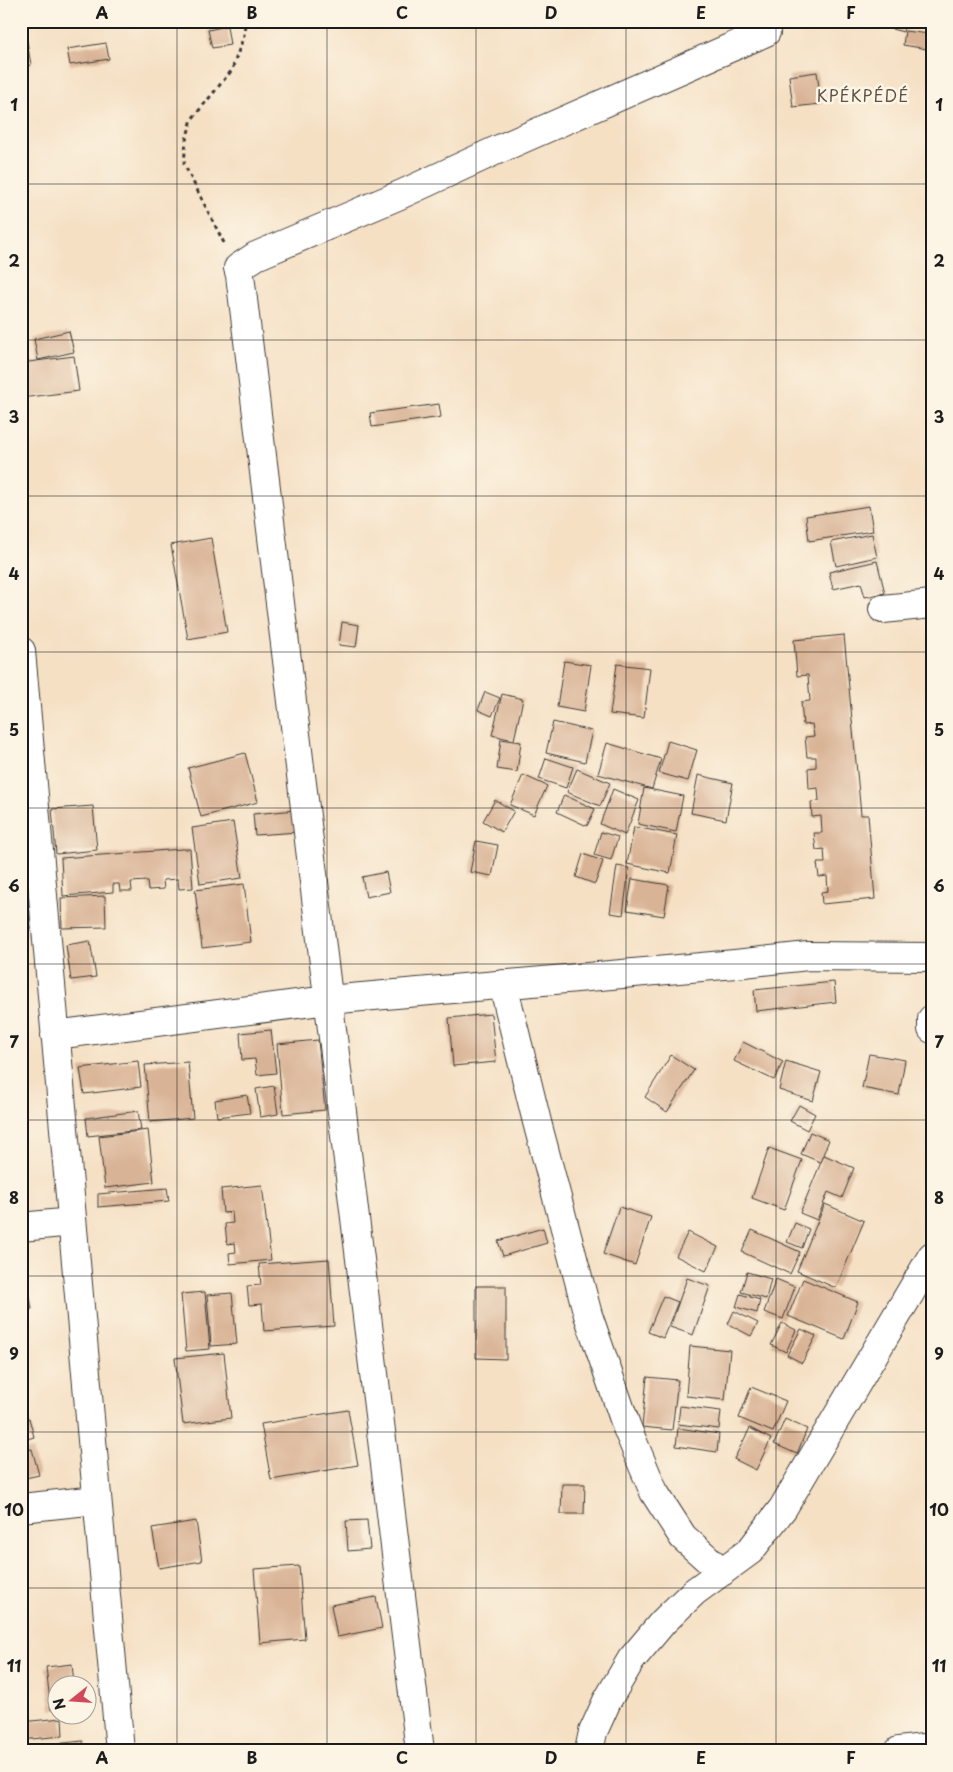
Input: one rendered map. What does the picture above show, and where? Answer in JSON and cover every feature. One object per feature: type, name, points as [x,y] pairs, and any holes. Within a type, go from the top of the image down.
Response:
[{"type":"street","points":[[420,1751],[238,268],[256,256],[402,194],[497,150],[766,32]]},
{"type":"street","points":[[883,609],[932,604]]},
{"type":"street","points":[[21,652],[120,1751]]},
{"type":"street","points":[[55,1036],[328,1000],[808,956],[932,957]]},
{"type":"street","points":[[503,984],[588,1315],[627,1428],[654,1492],[683,1536],[722,1572]]},
{"type":"street","points":[[932,1020],[932,1029]]},
{"type":"street","points":[[21,1227],[72,1222]]},
{"type":"street","points":[[589,1751],[593,1732],[607,1700],[631,1660],[663,1622],[694,1592],[750,1551],[783,1508],[932,1256]]},
{"type":"street","points":[[21,1508],[96,1500]]},
{"type":"street","points":[[899,1751],[932,1747]]},
{"type":"path","points":[[240,275],[184,164],[186,140],[192,119],[232,70],[245,32],[244,21]]},
{"type":"building","points":[[894,21],[906,21],[903,32],[892,29]]},
{"type":"building","points":[[227,26],[230,45],[212,48],[208,30]]},
{"type":"building","points":[[905,31],[929,34],[927,49],[903,45]]},
{"type":"building","points":[[27,41],[31,65],[21,67],[21,42]]},
{"type":"building","points":[[106,43],[109,59],[70,65],[67,49]]},
{"type":"building","points":[[817,72],[821,104],[793,107],[789,76]]},
{"type":"building","points":[[69,331],[74,352],[38,360],[34,339]]},
{"type":"building","points":[[74,356],[79,391],[21,398],[21,363]]},
{"type":"building","points":[[439,404],[441,417],[372,427],[370,413]]},
{"type":"building","points":[[869,506],[873,531],[809,541],[806,516]]},
{"type":"building","points":[[872,534],[877,557],[836,566],[831,542]]},
{"type":"building","points":[[211,538],[227,632],[188,639],[171,545]]},
{"type":"building","points":[[877,561],[885,593],[865,597],[861,583],[833,589],[829,572]]},
{"type":"building","points":[[342,622],[359,625],[356,647],[339,645]]},
{"type":"building","points":[[844,635],[861,815],[868,815],[875,899],[822,904],[821,892],[828,891],[827,876],[819,877],[817,863],[825,863],[824,849],[816,850],[814,833],[822,833],[821,816],[812,817],[811,802],[819,801],[818,788],[809,789],[808,768],[816,767],[816,757],[807,757],[805,737],[814,736],[812,724],[803,725],[801,702],[810,701],[808,675],[797,676],[794,640]]},
{"type":"building","points":[[564,661],[591,665],[584,712],[557,707]]},
{"type":"building","points":[[617,664],[650,668],[644,718],[610,714]]},
{"type":"building","points":[[485,692],[500,698],[492,716],[478,710]]},
{"type":"building","points":[[502,694],[523,699],[514,740],[492,735]]},
{"type":"building","points":[[553,722],[592,731],[585,762],[546,753]]},
{"type":"building","points":[[501,739],[521,742],[517,772],[497,769]]},
{"type":"building","points":[[668,741],[697,750],[688,781],[659,773]]},
{"type":"building","points":[[607,743],[661,759],[652,789],[598,774]]},
{"type":"building","points":[[245,753],[258,802],[201,817],[188,768]]},
{"type":"building","points":[[546,758],[573,767],[566,788],[539,779]]},
{"type":"building","points":[[577,769],[610,783],[600,806],[567,792]]},
{"type":"building","points":[[523,775],[547,786],[534,815],[510,805]]},
{"type":"building","points":[[698,775],[733,783],[726,820],[691,813]]},
{"type":"building","points":[[644,788],[683,796],[676,832],[638,824]]},
{"type":"building","points":[[613,789],[639,800],[625,835],[600,824]]},
{"type":"building","points":[[564,795],[595,809],[587,826],[557,812]]},
{"type":"building","points":[[495,800],[514,811],[502,832],[483,821]]},
{"type":"building","points":[[93,806],[97,850],[56,854],[52,809]]},
{"type":"building","points":[[296,810],[298,832],[255,835],[253,814]]},
{"type":"building","points":[[233,822],[242,878],[200,884],[192,828]]},
{"type":"building","points":[[634,827],[677,835],[670,873],[627,864]]},
{"type":"building","points":[[601,832],[618,837],[611,860],[594,855]]},
{"type":"building","points":[[476,841],[498,845],[492,876],[470,872]]},
{"type":"building","points":[[190,849],[193,888],[179,889],[178,879],[163,880],[164,889],[148,890],[147,881],[131,882],[132,891],[120,891],[119,884],[113,884],[113,892],[63,896],[61,858]]},
{"type":"building","points":[[583,854],[603,861],[595,884],[576,877]]},
{"type":"building","points":[[617,866],[629,868],[623,915],[610,913]]},
{"type":"building","points":[[386,872],[390,892],[366,897],[362,877]]},
{"type":"building","points":[[632,879],[669,885],[664,916],[627,910]]},
{"type":"building","points":[[244,884],[251,942],[202,948],[195,890]]},
{"type":"building","points":[[105,896],[106,927],[62,928],[61,898]]},
{"type":"building","points":[[90,941],[96,977],[71,980],[66,945]]},
{"type":"building","points":[[834,982],[836,1002],[756,1011],[754,990]]},
{"type":"building","points":[[491,1014],[496,1062],[453,1066],[449,1018]]},
{"type":"building","points":[[271,1030],[276,1073],[257,1075],[255,1059],[242,1060],[240,1033]]},
{"type":"building","points":[[318,1040],[325,1110],[283,1114],[277,1044]]},
{"type":"building","points":[[743,1042],[783,1062],[774,1080],[734,1061]]},
{"type":"building","points":[[869,1054],[905,1060],[899,1095],[862,1088]]},
{"type":"building","points":[[671,1055],[694,1070],[667,1112],[645,1097]]},
{"type":"building","points":[[138,1061],[141,1087],[84,1094],[80,1068]]},
{"type":"building","points":[[786,1061],[821,1072],[813,1101],[779,1090]]},
{"type":"building","points":[[188,1062],[193,1118],[150,1122],[145,1065]]},
{"type":"building","points":[[274,1086],[278,1114],[260,1117],[256,1089]]},
{"type":"building","points":[[247,1095],[250,1113],[217,1117],[215,1100]]},
{"type":"building","points":[[799,1105],[815,1114],[807,1130],[790,1121]]},
{"type":"building","points":[[138,1111],[141,1130],[88,1136],[86,1118]]},
{"type":"building","points":[[148,1130],[154,1182],[105,1188],[99,1136]]},
{"type":"building","points":[[810,1132],[829,1140],[820,1162],[801,1154]]},
{"type":"building","points":[[769,1148],[802,1160],[784,1210],[752,1198]]},
{"type":"building","points":[[824,1155],[854,1168],[842,1198],[828,1192],[817,1220],[800,1213]]},
{"type":"building","points":[[262,1185],[271,1260],[230,1264],[229,1253],[236,1252],[235,1243],[227,1244],[225,1224],[233,1223],[232,1212],[223,1213],[221,1189]]},
{"type":"building","points":[[167,1188],[169,1201],[98,1207],[98,1194]]},
{"type":"building","points":[[825,1204],[864,1221],[836,1288],[797,1271]]},
{"type":"building","points":[[619,1207],[651,1217],[635,1265],[603,1254]]},
{"type":"building","points":[[795,1223],[809,1229],[802,1248],[787,1242]]},
{"type":"building","points":[[543,1228],[547,1243],[503,1256],[498,1241]]},
{"type":"building","points":[[752,1230],[800,1252],[790,1274],[742,1252]]},
{"type":"building","points":[[688,1232],[718,1247],[706,1271],[676,1256]]},
{"type":"building","points":[[21,1245],[24,1245],[28,1284],[21,1284]]},
{"type":"building","points":[[329,1259],[334,1326],[264,1331],[262,1304],[249,1305],[247,1286],[261,1285],[259,1264]]},
{"type":"building","points":[[747,1272],[771,1279],[766,1299],[741,1292]]},
{"type":"building","points":[[687,1278],[710,1286],[693,1335],[670,1327]]},
{"type":"building","points":[[776,1279],[795,1287],[783,1319],[764,1312]]},
{"type":"building","points":[[803,1279],[858,1302],[844,1339],[788,1316]]},
{"type":"building","points":[[476,1286],[506,1286],[506,1359],[476,1358]]},
{"type":"building","points":[[29,1291],[32,1309],[21,1311],[21,1292]]},
{"type":"building","points":[[205,1292],[210,1349],[186,1351],[181,1294]]},
{"type":"building","points":[[232,1293],[237,1344],[211,1346],[207,1295]]},
{"type":"building","points":[[740,1294],[760,1300],[757,1313],[736,1307]]},
{"type":"building","points":[[663,1296],[678,1302],[663,1338],[648,1332]]},
{"type":"building","points":[[734,1311],[758,1323],[751,1336],[728,1324]]},
{"type":"building","points":[[782,1323],[796,1330],[786,1352],[771,1345]]},
{"type":"building","points":[[801,1329],[816,1336],[802,1363],[787,1355]]},
{"type":"building","points":[[690,1346],[730,1350],[725,1400],[686,1396]]},
{"type":"building","points":[[224,1353],[231,1418],[183,1424],[175,1358]]},
{"type":"building","points":[[647,1377],[678,1380],[672,1430],[642,1427]]},
{"type":"building","points":[[751,1387],[786,1401],[773,1432],[739,1418]]},
{"type":"building","points":[[680,1406],[721,1411],[719,1429],[678,1424]]},
{"type":"building","points":[[348,1410],[358,1465],[271,1480],[261,1424]]},
{"type":"building","points":[[29,1418],[34,1437],[21,1441],[21,1421]]},
{"type":"building","points":[[785,1419],[807,1429],[797,1454],[774,1444]]},
{"type":"building","points":[[678,1428],[719,1434],[717,1452],[676,1446]]},
{"type":"building","points":[[750,1428],[771,1439],[756,1470],[734,1459]]},
{"type":"building","points":[[32,1449],[39,1475],[21,1479],[21,1451]]},
{"type":"building","points":[[562,1484],[585,1484],[584,1514],[561,1514]]},
{"type":"building","points":[[367,1520],[370,1549],[348,1551],[346,1521]]},
{"type":"building","points":[[196,1521],[202,1561],[159,1568],[152,1528]]},
{"type":"building","points":[[299,1566],[305,1639],[260,1643],[254,1569]]},
{"type":"building","points":[[376,1597],[382,1628],[337,1637],[331,1605]]},
{"type":"building","points":[[72,1664],[73,1674],[48,1674],[48,1684],[46,1667]]},
{"type":"building","points":[[21,1698],[27,1717],[21,1718]]},
{"type":"building","points":[[48,1719],[48,1724],[62,1724],[63,1736],[21,1740],[21,1722]]},
{"type":"building","points":[[83,1741],[84,1751],[54,1751],[53,1744]]},
{"type":"building","points":[[50,1745],[50,1751],[21,1751],[21,1747]]},
{"type":"district","name":"KPÉKPÉDÉ","points":[[863,95]]}]
